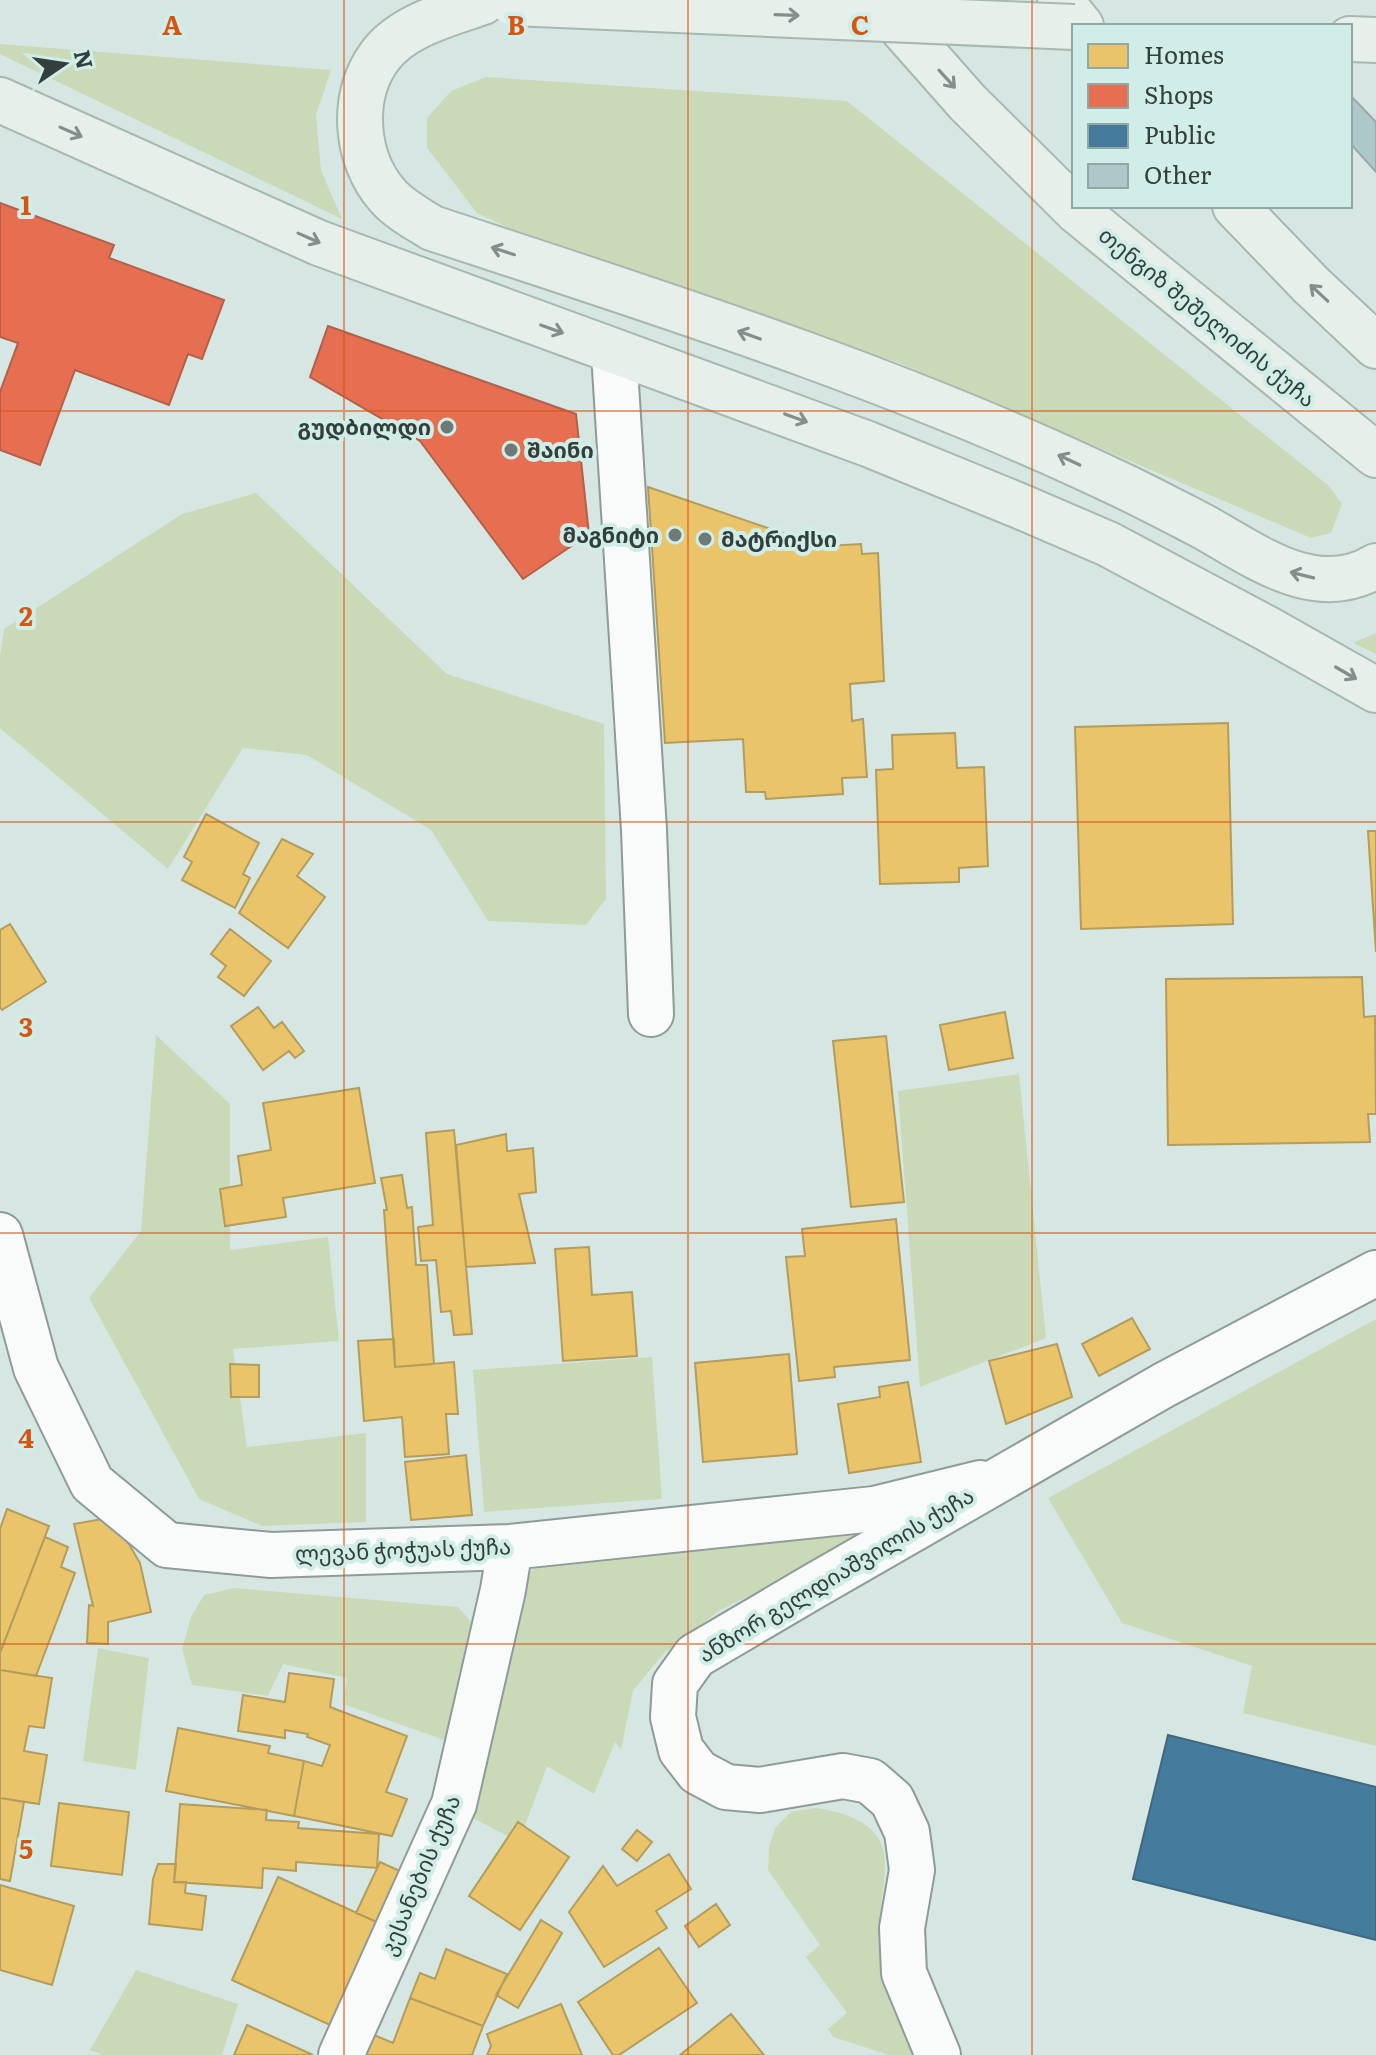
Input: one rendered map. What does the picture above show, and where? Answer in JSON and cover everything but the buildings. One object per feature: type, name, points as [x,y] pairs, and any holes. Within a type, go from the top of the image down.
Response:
[{"type":"main road","points":[[436,0],[1072,27]]},
{"type":"main road","name":"თენგიზ შეშელიძის ქუჩა","points":[[877,0],[968,103],[1072,206]]},
{"type":"main road","points":[[1060,0],[1079,24]]},
{"type":"main road","points":[[498,3],[432,20],[404,35],[381,55],[369,76],[360,103],[361,136],[369,166],[386,194],[407,212],[432,228],[648,299],[902,390],[1063,457],[1171,509],[1283,571],[1316,579],[1337,580],[1361,575],[1376,566]]},
{"type":"main road","points":[[1352,39],[1376,40]]},
{"type":"main road","points":[[0,100],[319,243],[868,444],[1108,544],[1376,690]]},
{"type":"main road","name":"თენგიზ შეშელიძის ქუჩა","points":[[1074,208],[1370,455]]},
{"type":"main road","points":[[1237,208],[1311,285],[1376,346]]},
{"type":"street","points":[[614,353],[643,815],[651,1014]]},
{"type":"street","name":"ლევან ჭოჭუას ქუჩა","points":[[0,1235],[36,1368],[92,1483],[167,1545],[271,1555],[510,1547],[874,1509],[998,1479]]},
{"type":"street","name":"ანზორ გელდიაშვილის ქუჩა","points":[[938,2055],[904,1973],[902,1928],[912,1870],[907,1832],[892,1800],[870,1781],[843,1776],[760,1790],[726,1787],[698,1772],[681,1750],[673,1717],[675,1684],[695,1656],[1164,1385],[1376,1273]]},
{"type":"street","name":"კესანების ქუჩა","points":[[341,2055],[454,1804],[510,1547]]},
{"type":"green space","points":[[0,44],[331,70],[316,115],[321,170],[342,219],[0,54]]},
{"type":"green space","points":[[486,77],[847,101],[1329,486],[1342,504],[1331,533],[1311,538],[897,362],[585,263],[477,213],[427,148],[427,118],[451,91]]},
{"type":"green space","points":[[256,493],[447,674],[604,724],[606,899],[586,925],[488,921],[431,830],[307,755],[243,748],[168,869],[0,728],[0,655],[4,629],[182,514]]},
{"type":"green space","points":[[1376,633],[1376,654],[1353,643]]},
{"type":"green space","points":[[156,1035],[230,1104],[230,1250],[328,1237],[339,1341],[233,1349],[247,1447],[366,1433],[366,1522],[262,1526],[199,1499],[89,1298],[141,1231]]},
{"type":"green space","points":[[1019,1074],[1046,1338],[920,1387],[898,1091]]},
{"type":"green space","points":[[1376,1319],[1376,1746],[1243,1713],[1252,1666],[1122,1623],[1048,1498]]},
{"type":"green space","points":[[652,1357],[662,1499],[484,1512],[473,1370]]},
{"type":"green space","points":[[925,1510],[720,1610],[663,1654],[633,1691],[621,1750],[615,1742],[594,1794],[547,1766],[519,1842],[465,1814],[522,1578],[536,1567],[886,1521]]},
{"type":"green space","points":[[234,1588],[458,1607],[474,1625],[444,1740],[343,1704],[347,1678],[283,1664],[268,1696],[192,1685],[182,1649],[191,1617],[204,1595]]},
{"type":"green space","points":[[98,1648],[149,1658],[136,1770],[83,1761]]},
{"type":"green space","points":[[815,1808],[862,1822],[879,1839],[885,1863],[880,1919],[883,1975],[891,2006],[915,2055],[889,2055],[833,2037],[828,2029],[847,2013],[806,1957],[820,1945],[768,1870],[769,1848],[775,1828],[791,1812]]},
{"type":"green space","points":[[136,1970],[238,2004],[222,2055],[103,2055],[90,2050]]},
{"type":"place","name":"გუდბილდი","points":[[447,427]]},
{"type":"place","name":"შაინი","points":[[511,450]]},
{"type":"place","name":"მაგნიტი","points":[[675,535]]},
{"type":"place","name":"მატრიქსი","points":[[705,539]]}]
